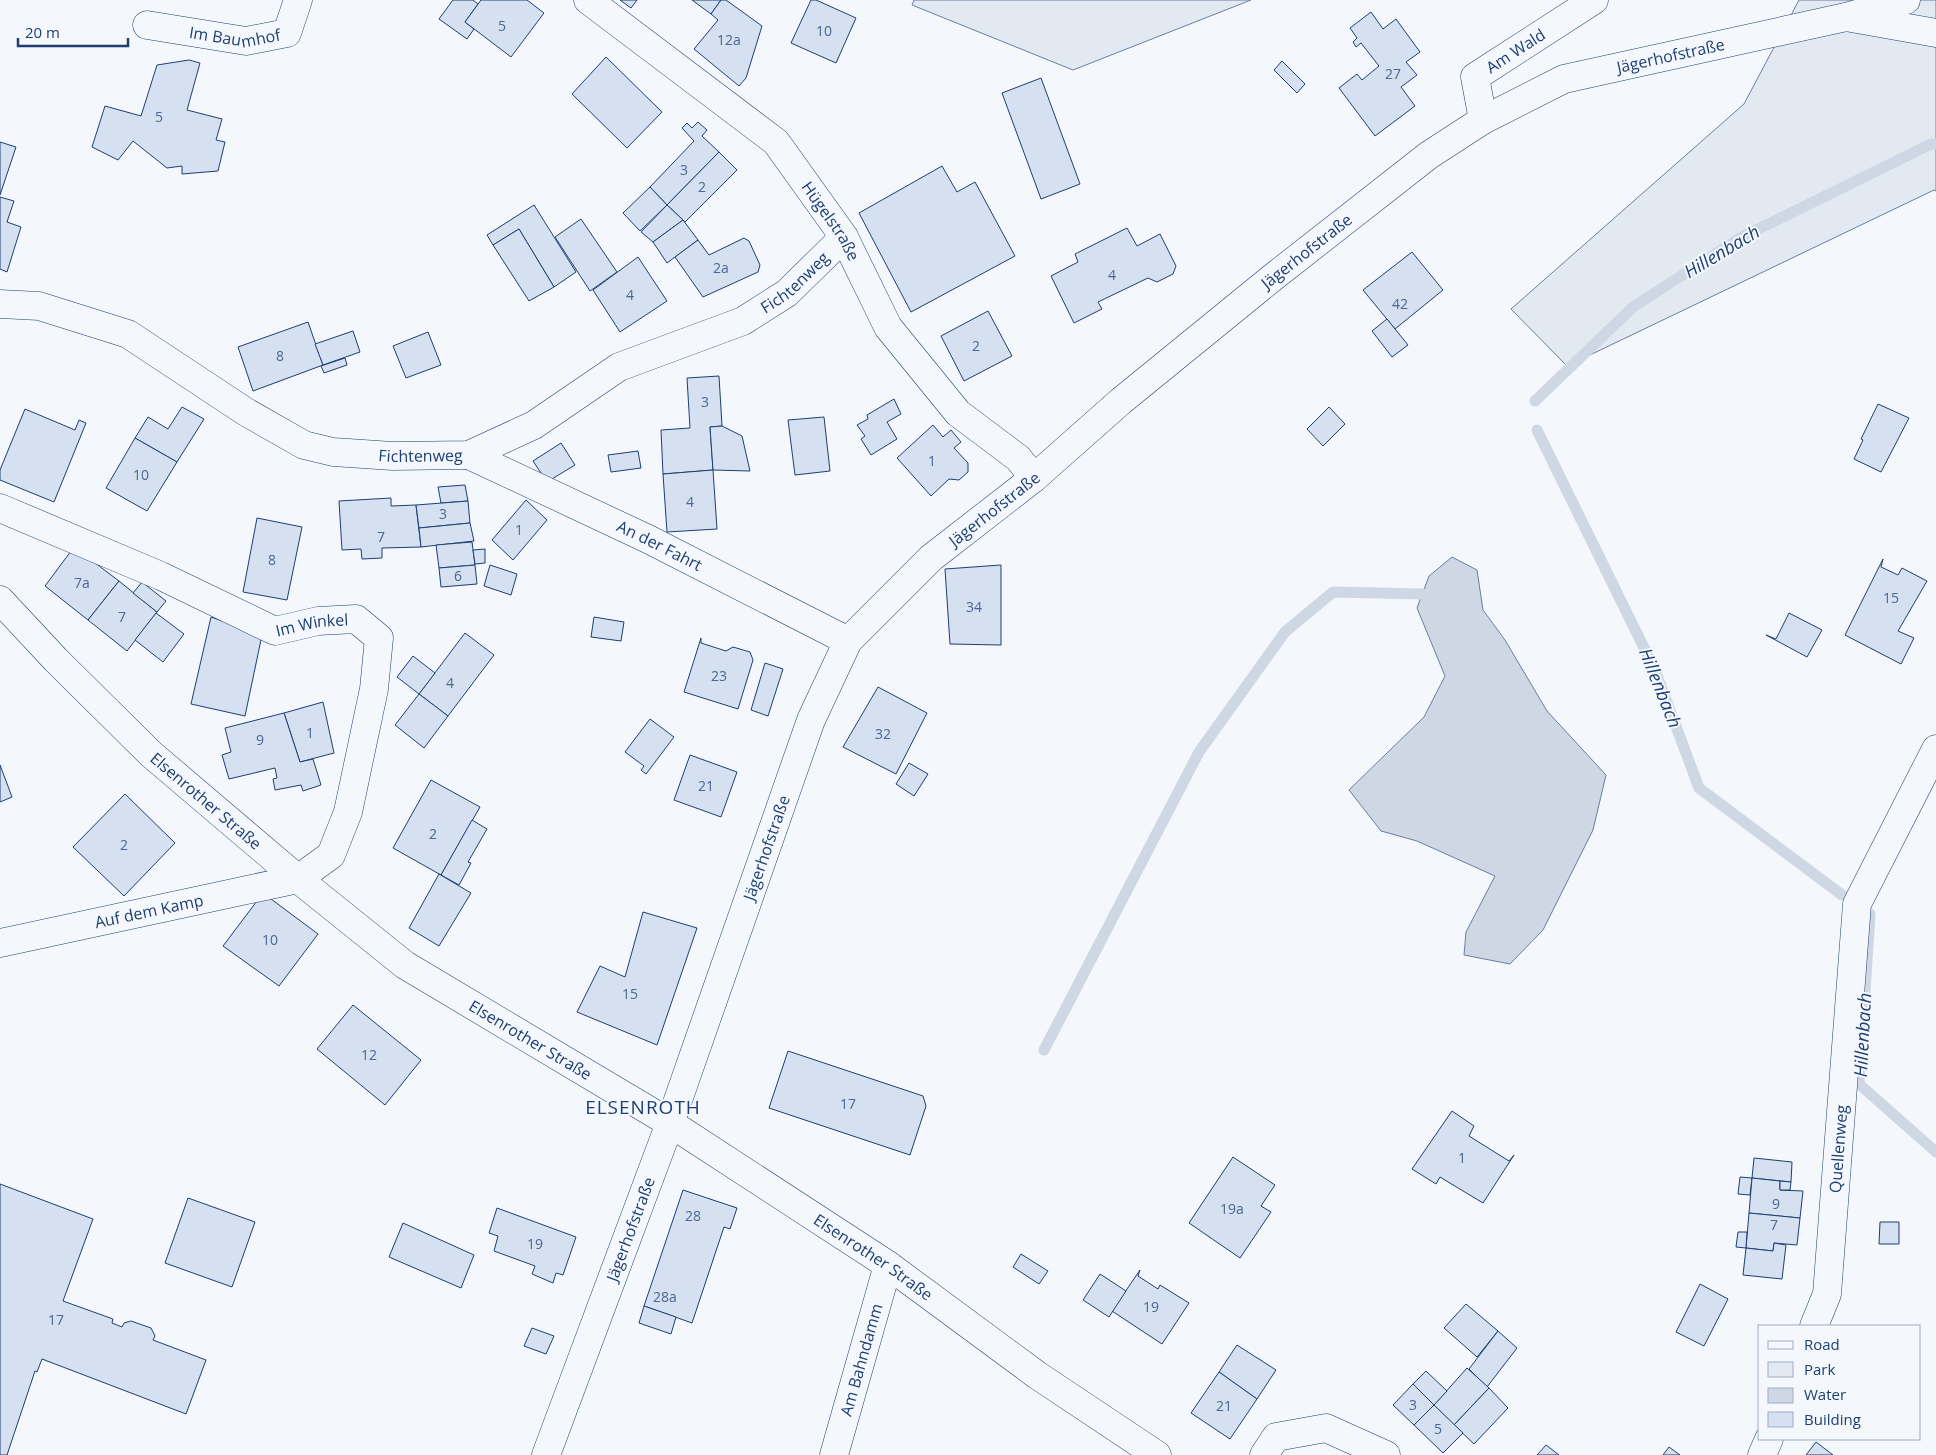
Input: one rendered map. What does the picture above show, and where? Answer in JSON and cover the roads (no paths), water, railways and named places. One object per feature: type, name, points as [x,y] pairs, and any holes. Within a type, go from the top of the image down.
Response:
[{"type":"street","name":"Im Baumhof","points":[[147,26],[246,41],[287,32],[298,0]]},
{"type":"street","name":"Hügelstraße","points":[[588,0],[776,142],[844,236],[888,328],[958,413],[1018,458],[1034,478]]},
{"type":"street","name":"Am Wald","points":[[1483,120],[1475,77],[1594,0]]},
{"type":"street","name":"Jägerhofstraße","points":[[546,1455],[670,1123],[811,720],[848,641],[930,558],[1034,478],[1121,401],[1272,278],[1428,155],[1483,120],[1564,79],[1846,17],[1906,0]]},
{"type":"street","points":[[1846,17],[1936,33]]},
{"type":"street","name":"Fichtenweg","points":[[0,304],[39,306],[128,334],[246,412],[304,445],[333,452],[393,456],[469,455],[534,425],[619,367],[743,321],[787,293],[844,236]]},
{"type":"street","name":"An der Fahrt","points":[[469,455],[648,539],[848,641]]},
{"type":"street","name":"Im Winkel","points":[[0,508],[160,576],[275,631],[318,620],[356,619],[379,638],[374,689],[348,812],[331,855],[298,879]]},
{"type":"street","name":"Elsenrother Straße","points":[[0,600],[56,660],[151,754],[298,879],[405,964],[670,1123],[888,1265],[1037,1376],[1157,1455]]},
{"type":"street","name":"Quellenweg","points":[[1814,1325],[1827,1294],[1857,904],[1936,749]]},
{"type":"street","name":"Auf dem Kamp","points":[[0,943],[298,879]]},
{"type":"street","name":"Am Bahndamm","points":[[834,1455],[888,1265]]},
{"type":"street","points":[[1264,1455],[1276,1437],[1326,1428],[1386,1455]]},
{"type":"street","points":[[1762,1455],[1768,1440]]},
{"type":"water","points":[[1452,557],[1477,570],[1483,610],[1505,640],[1547,711],[1606,775],[1593,830],[1543,930],[1510,964],[1464,955],[1466,932],[1495,876],[1417,841],[1381,831],[1349,790],[1424,717],[1445,676],[1417,608],[1429,576]]},
{"type":"waterway","name":"Hillenbach","points":[[1535,401],[1633,307],[1740,238],[1931,144],[1936,144]]},
{"type":"waterway","name":"Hillenbach","points":[[1537,430],[1655,670],[1699,788],[1842,895]]},
{"type":"waterway","points":[[1044,1050],[1199,752],[1285,632],[1333,592],[1422,594]]},
{"type":"waterway","name":"Hillenbach","points":[[1870,914],[1859,1084],[1936,1152]]},
{"type":"district","name":"ELSENROTH","points":[[643,1107]]}]
